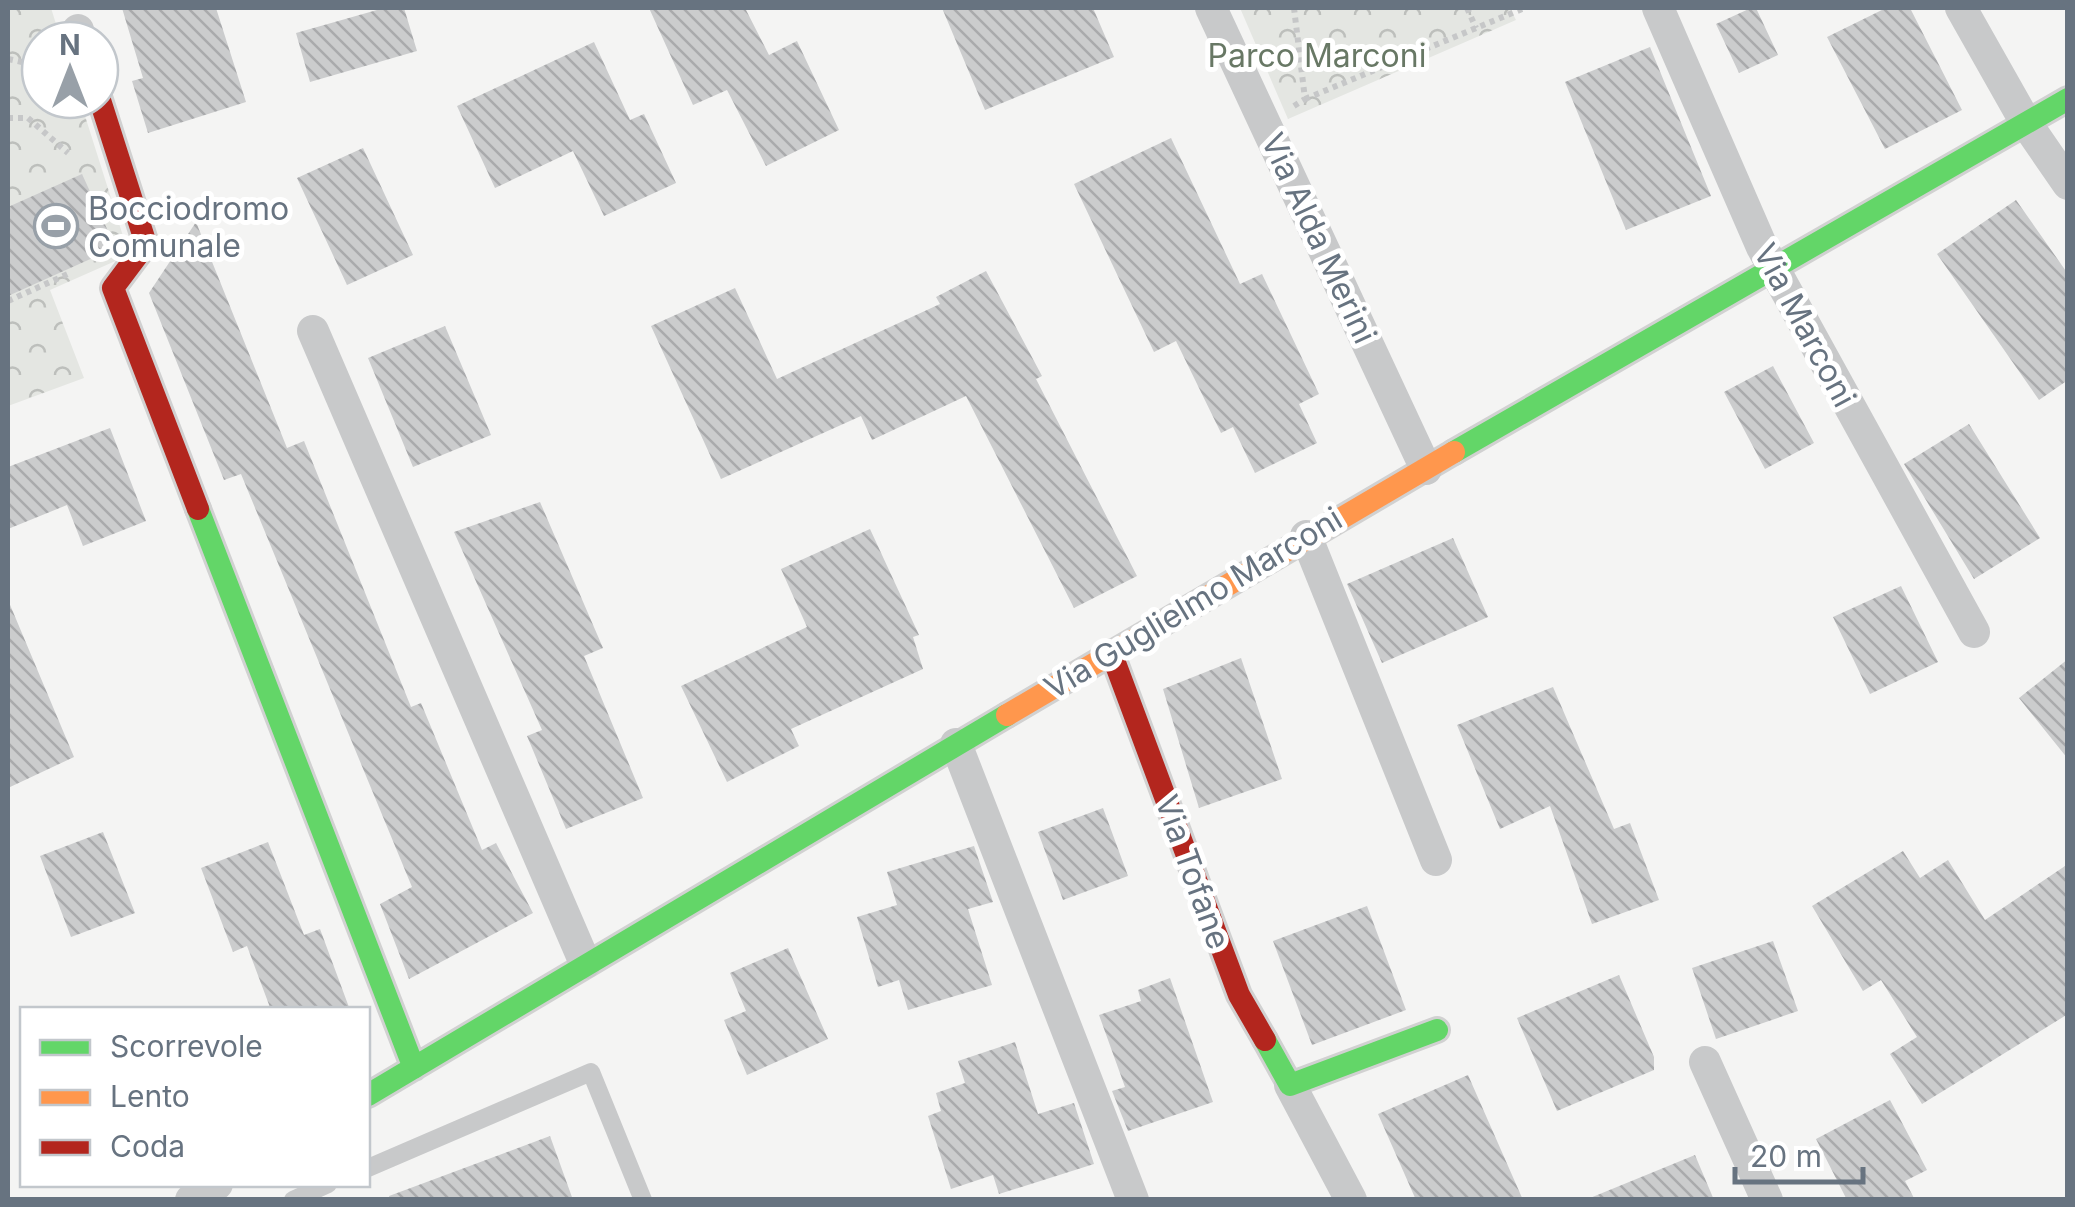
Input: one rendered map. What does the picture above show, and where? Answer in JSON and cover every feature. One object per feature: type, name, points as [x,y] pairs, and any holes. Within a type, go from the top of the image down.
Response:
[{"type":"street","name":"Via Alda Merini","points":[[1212,8],[1426,469]]},
{"type":"street","name":"Via Marconi","points":[[1658,8],[1772,268],[1974,632]]},
{"type":"street","points":[[1961,8],[2026,124],[2068,184]]},
{"type":"street","name":"Via Guglielmo Marconi","points":[[370,1094],[1306,536],[2068,99]]},
{"type":"street","points":[[106,120],[146,244],[113,288],[414,1068]]},
{"type":"street","points":[[313,331],[585,963]]},
{"type":"street","points":[[1306,536],[1436,860]]},
{"type":"street","name":"Via Tofane","points":[[1111,652],[1239,995],[1351,1200]]},
{"type":"street","points":[[956,744],[1132,1200]]},
{"type":"street","points":[[1290,1085],[1437,1030]]},
{"type":"street","points":[[1705,1062],[1767,1200]]},
{"type":"lane","points":[[370,1167],[591,1072],[643,1200]]},
{"type":"lane","points":[[293,1200],[321,1187]]},
{"type":"path","points":[[1294,8],[1305,100]]},
{"type":"path","points":[[1467,8],[1476,28]]},
{"type":"path","points":[[1293,107],[1522,9]]},
{"type":"path","points":[[8,118],[28,118],[75,158]]},
{"type":"path","points":[[8,302],[76,270]]},
{"type":"green space","points":[[8,8],[51,8],[55,20],[20,20],[20,120],[86,120],[129,255],[50,290],[84,378],[8,406]]},
{"type":"green space","name":"Parco Marconi","points":[[1240,8],[1510,8],[1516,20],[1288,119]]},
{"type":"building","points":[[122,8],[216,8],[246,102],[148,133],[132,81],[143,78]]},
{"type":"building","points":[[384,8],[404,8],[417,51],[310,82],[296,33]]},
{"type":"building","points":[[649,8],[745,8],[769,55],[797,41],[839,130],[766,166],[727,90],[693,105]]},
{"type":"building","points":[[942,8],[1093,8],[1114,57],[985,110]]},
{"type":"building","points":[[1756,8],[1778,55],[1739,73],[1716,24]]},
{"type":"building","points":[[1886,8],[1910,8],[1962,110],[1885,149],[1827,37]]},
{"type":"building","points":[[594,42],[630,120],[644,114],[676,183],[604,216],[573,151],[495,188],[457,106]]},
{"type":"building","points":[[1650,47],[1711,196],[1626,230],[1565,82]]},
{"type":"building","points":[[1171,138],[1240,284],[1262,274],[1319,394],[1299,404],[1317,443],[1255,473],[1233,427],[1221,433],[1176,341],[1154,352],[1074,184]]},
{"type":"building","points":[[363,148],[413,255],[347,285],[297,178]]},
{"type":"building","name":"Bocciodromo Comunale","points":[[82,174],[113,242],[106,252],[8,296],[8,207]]},
{"type":"building","points":[[2016,200],[2068,274],[2068,380],[2039,400],[1937,254]]},
{"type":"building","points":[[196,222],[287,448],[304,441],[411,707],[421,703],[482,850],[496,843],[533,913],[409,979],[380,904],[412,887],[241,474],[224,480],[149,293]]},
{"type":"building","points":[[986,271],[1042,376],[1036,379],[1137,576],[1074,608],[966,396],[872,440],[861,416],[721,479],[651,326],[735,288],[777,379],[940,304],[936,297]]},
{"type":"building","points":[[445,326],[491,435],[413,467],[368,358]]},
{"type":"building","points":[[1773,366],[1814,443],[1765,469],[1724,392]]},
{"type":"building","points":[[1969,424],[2040,538],[1974,579],[1904,464]]},
{"type":"building","points":[[110,428],[146,521],[83,546],[67,505],[8,529],[8,467]]},
{"type":"building","points":[[540,502],[603,648],[584,656],[643,798],[566,829],[527,736],[542,730],[454,532]]},
{"type":"building","points":[[870,529],[919,635],[913,637],[923,669],[791,729],[799,746],[727,782],[681,686],[807,627],[781,569]]},
{"type":"building","points":[[1453,538],[1488,617],[1382,663],[1347,584]]},
{"type":"building","points":[[1901,586],[1938,662],[1870,694],[1833,617]]},
{"type":"building","points":[[8,600],[74,757],[8,788]]},
{"type":"building","points":[[1241,658],[1282,779],[1199,808],[1163,689]]},
{"type":"building","points":[[2068,659],[2068,759],[2019,698]]},
{"type":"building","points":[[1553,687],[1614,829],[1630,823],[1659,900],[1592,924],[1550,806],[1500,829],[1457,725]]},
{"type":"building","points":[[1103,808],[1128,876],[1063,900],[1038,832]]},
{"type":"building","points":[[103,832],[135,913],[71,937],[40,856]]},
{"type":"building","points":[[268,842],[304,935],[320,929],[349,1007],[270,1007],[247,946],[233,952],[201,868]]},
{"type":"building","points":[[974,846],[993,902],[968,909],[992,985],[908,1010],[899,980],[878,987],[857,917],[897,905],[887,872]]},
{"type":"building","points":[[1903,851],[1920,878],[1948,860],[1985,920],[2068,864],[2068,1014],[1922,1104],[1890,1054],[1917,1037],[1881,980],[1863,991],[1812,906]]},
{"type":"building","points":[[1367,906],[1406,1010],[1312,1045],[1273,941]]},
{"type":"building","points":[[1773,941],[1798,1011],[1716,1039],[1692,968]]},
{"type":"building","points":[[788,948],[828,1039],[747,1075],[724,1020],[746,1011],[730,973]]},
{"type":"building","points":[[1619,975],[1654,1057],[1654,1070],[1557,1111],[1517,1018]]},
{"type":"building","points":[[1170,978],[1213,1102],[1128,1131],[1112,1091],[1125,1087],[1099,1015],[1141,1001],[1138,990]]},
{"type":"building","points":[[1015,1042],[1038,1114],[1074,1103],[1094,1164],[999,1194],[993,1175],[951,1189],[928,1116],[941,1111],[936,1093],[965,1083],[958,1061]]},
{"type":"building","points":[[1468,1075],[1523,1200],[1416,1200],[1378,1114]]},
{"type":"building","points":[[1890,1100],[1927,1170],[1905,1181],[1915,1200],[1847,1200],[1816,1139]]},
{"type":"building","points":[[550,1136],[573,1200],[390,1200],[389,1196]]},
{"type":"building","points":[[1695,1155],[1714,1200],[1590,1200],[1590,1198]]},
{"type":"traffic: fast","points":[[1454,452],[2068,99]]},
{"type":"traffic: fast","points":[[198,509],[414,1068]]},
{"type":"traffic: fast","points":[[370,1094],[1007,715]]},
{"type":"traffic: fast","points":[[1265,1040],[1290,1085],[1437,1030]]},
{"type":"traffic: slow","points":[[1007,715],[1454,452]]},
{"type":"traffic: jam","points":[[106,120],[146,244],[113,288],[198,509]]},
{"type":"traffic: jam","points":[[1111,652],[1239,995],[1265,1040]]},
{"type":"place","name":"Bocciodromo Comunale","points":[[56,226]]}]
